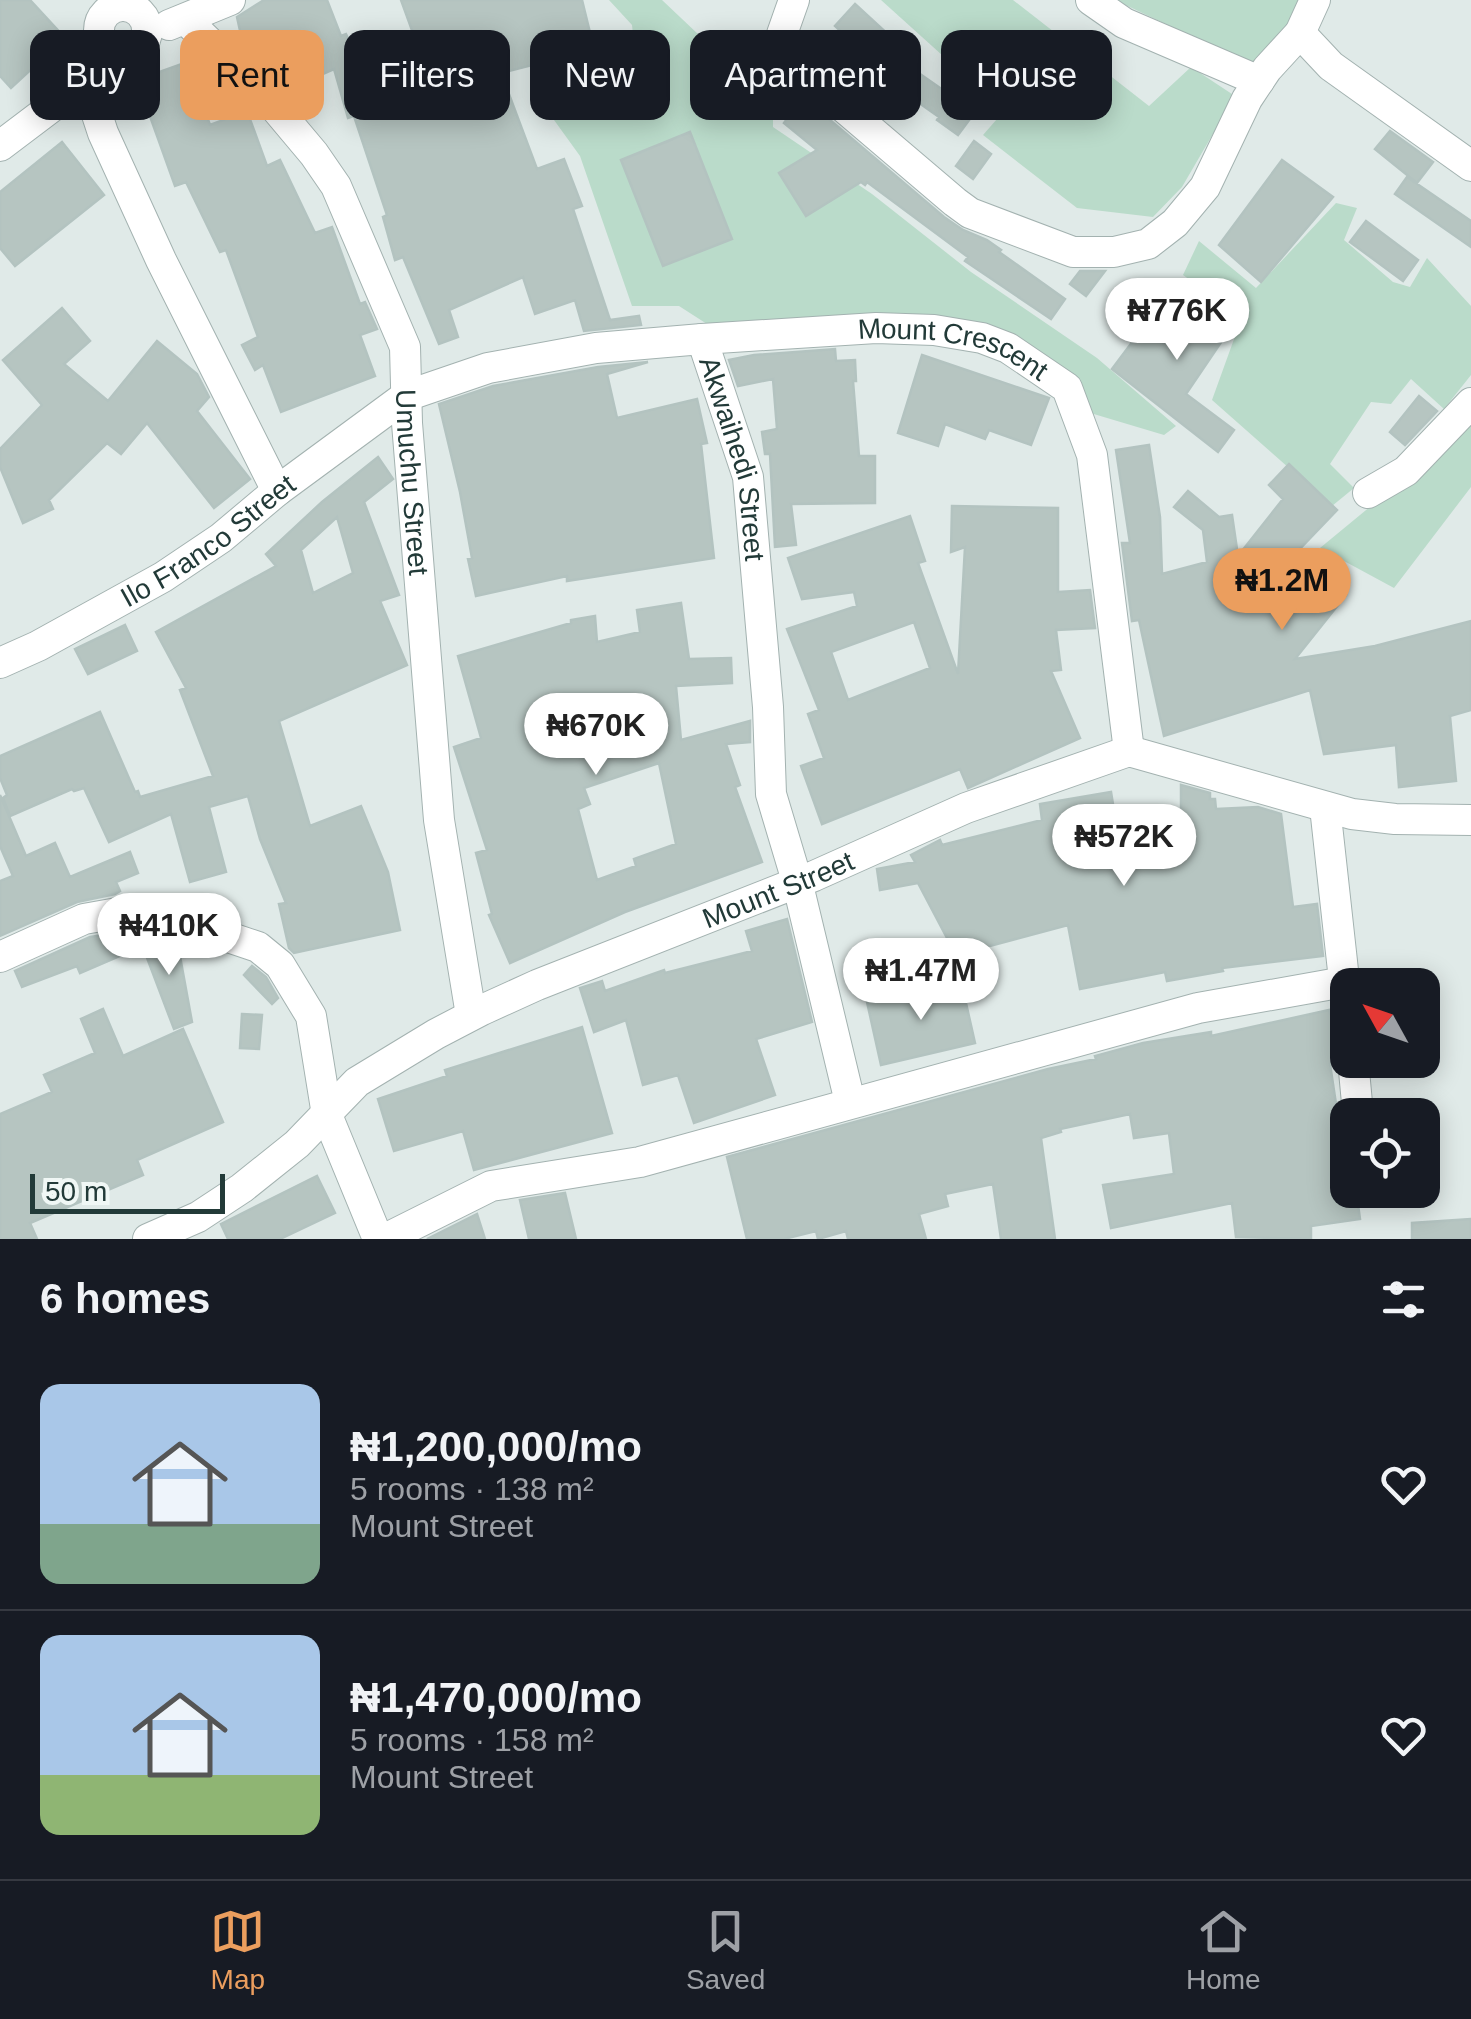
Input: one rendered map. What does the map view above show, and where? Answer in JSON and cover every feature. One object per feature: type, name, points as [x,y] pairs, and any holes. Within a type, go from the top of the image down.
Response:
[{"type":"street","points":[[154,30],[230,0]]},
{"type":"street","points":[[794,0],[782,34],[794,64],[970,213],[1073,252],[1114,252],[1148,244],[1175,223],[1205,187],[1259,81],[1300,33],[1315,0]]},
{"type":"street","points":[[1090,0],[1124,22],[1259,81]]},
{"type":"street","points":[[98,30],[110,4],[135,8],[145,18],[147,30]]},
{"type":"street","name":"Umuchu Street","points":[[186,20],[267,98],[336,186],[405,347],[439,820],[471,1016]]},
{"type":"street","points":[[1300,33],[1330,66],[1471,166]]},
{"type":"street","points":[[0,146],[35,120]]},
{"type":"street","points":[[98,120],[161,260],[277,491]]},
{"type":"street","name":"Mount Crescent","points":[[702,339],[876,328],[934,330],[982,338],[1008,348],[1067,388],[1092,455],[1129,752]]},
{"type":"street","name":"Akwaihedi Street","points":[[406,396],[488,368],[596,348],[702,339],[748,476],[768,707],[771,794],[850,1102]]},
{"type":"street","name":"Ilo Franco Street","points":[[0,663],[163,577],[406,396]]},
{"type":"street","points":[[1368,493],[1406,470],[1471,403]]},
{"type":"street","points":[[1129,752],[1324,807],[1395,819],[1471,820]]},
{"type":"street","name":"Mount Street","points":[[148,1239],[201,1228],[327,1115],[357,1082],[471,1016],[536,985],[838,866],[966,808],[1129,752]]},
{"type":"street","points":[[1324,807],[1342,968]]},
{"type":"street","points":[[0,957],[84,920],[122,912],[160,914],[258,947],[280,965],[310,1016],[327,1115],[382,1239],[491,1186],[640,1162],[1198,1008],[1330,984]]},
{"type":"green space","points":[[609,0],[662,0],[694,30],[690,30],[690,120],[773,120],[773,127],[872,194],[971,272],[1097,358],[1176,426],[1164,435],[1087,412],[974,337],[707,324],[679,306],[632,306],[580,156],[554,120],[670,120],[670,30],[633,30]]},
{"type":"green space","points":[[881,0],[1013,0],[1051,30],[941,30],[941,54],[921,36],[921,30],[914,30]]},
{"type":"green space","points":[[1115,0],[1301,0],[1294,20],[1252,65]]},
{"type":"green space","points":[[1191,67],[1235,96],[1182,187],[1153,217],[1077,208],[983,135],[996,120],[1112,120],[1112,77],[1149,106]]},
{"type":"green space","points":[[1336,203],[1357,208],[1344,240],[1393,282],[1410,287],[1427,258],[1471,306],[1471,375],[1444,409],[1411,379],[1391,404],[1371,402],[1330,464],[1354,488],[1332,506],[1212,400],[1242,317],[1183,275],[1199,241],[1256,288]]},
{"type":"green space","points":[[1471,413],[1471,487],[1394,588],[1320,548],[1434,454]]},
{"type":"building","points":[[0,0],[30,0],[58,30],[30,30],[30,70],[11,88],[0,76]]},
{"type":"building","points":[[264,0],[327,0],[341,36],[344,35],[344,104],[334,69],[324,73],[324,30],[240,30],[237,17]]},
{"type":"building","points":[[401,0],[582,0],[589,30],[530,30],[530,66],[510,71],[510,30],[412,30]]},
{"type":"building","points":[[855,4],[883,30],[839,30],[835,26]]},
{"type":"building","points":[[180,65],[180,120],[208,120],[210,125],[223,120],[250,120],[267,166],[280,160],[315,233],[332,227],[360,304],[365,302],[377,329],[360,335],[375,376],[281,412],[263,365],[255,370],[242,345],[258,337],[226,250],[220,252],[186,182],[175,186],[151,120],[160,120],[160,72]]},
{"type":"building","points":[[921,75],[941,89],[941,120],[969,120],[958,135],[937,120],[939,117],[921,104]]},
{"type":"building","points":[[510,97],[537,169],[564,159],[582,206],[573,209],[610,320],[639,316],[641,325],[584,331],[575,300],[535,314],[523,277],[449,310],[458,337],[439,344],[403,257],[395,260],[383,217],[387,215],[355,120],[510,120]]},
{"type":"building","points":[[830,120],[944,217],[987,240],[1065,299],[1051,319],[965,261],[968,257],[867,182],[806,216],[779,173],[817,150],[784,123]]},
{"type":"building","points":[[1390,131],[1433,162],[1417,183],[1375,149]]},
{"type":"building","points":[[690,132],[732,239],[663,266],[621,160]]},
{"type":"building","points":[[974,141],[991,154],[973,179],[956,166]]},
{"type":"building","points":[[62,142],[104,195],[15,266],[0,248],[0,192]]},
{"type":"building","points":[[1282,160],[1333,197],[1261,282],[1219,245]]},
{"type":"building","points":[[1407,177],[1471,221],[1471,247],[1395,194]]},
{"type":"building","points":[[1366,221],[1418,260],[1403,281],[1350,242]]},
{"type":"building","points":[[1080,271],[1105,271],[1086,296],[1070,284]]},
{"type":"building","points":[[1175,285],[1228,332],[1186,394],[1234,430],[1218,452],[1112,369]]},
{"type":"building","points":[[62,308],[90,341],[64,364],[108,401],[157,341],[197,374],[209,397],[197,411],[250,479],[214,508],[147,423],[121,454],[107,443],[49,500],[53,509],[23,523],[0,467],[0,449],[42,405],[3,360]]},
{"type":"building","points":[[835,349],[836,361],[855,360],[859,456],[875,456],[875,503],[791,504],[796,545],[775,547],[770,454],[765,454],[762,432],[777,429],[773,379],[738,386],[729,360]]},
{"type":"building","points":[[922,355],[1049,398],[1031,445],[989,430],[985,439],[945,424],[938,446],[898,433]]},
{"type":"building","points":[[648,362],[607,374],[617,418],[697,399],[707,443],[701,444],[714,558],[567,581],[567,576],[476,596],[460,492],[439,404],[493,386]]},
{"type":"building","points":[[1419,396],[1437,411],[1405,445],[1390,432]]},
{"type":"building","points":[[1149,445],[1160,517],[1162,574],[1207,562],[1203,530],[1174,507],[1188,491],[1219,517],[1232,515],[1238,556],[1283,499],[1269,485],[1289,464],[1337,510],[1295,554],[1346,595],[1295,659],[1375,646],[1471,621],[1471,710],[1450,716],[1456,781],[1399,787],[1396,745],[1324,754],[1310,690],[1164,736],[1139,620],[1132,621],[1122,543],[1130,543],[1116,450]]},
{"type":"building","points":[[378,457],[393,479],[364,502],[399,595],[380,601],[407,665],[279,721],[310,826],[361,806],[388,872],[400,930],[294,953],[289,948],[279,904],[286,903],[260,839],[248,796],[209,807],[226,872],[190,882],[171,814],[109,842],[84,788],[72,789],[10,816],[3,798],[7,795],[0,778],[0,756],[100,712],[140,797],[213,776],[180,690],[186,688],[156,632],[276,566],[266,554]],"holes":[[[337,517],[353,573],[313,593],[301,550]]]},
{"type":"building","points":[[952,506],[1058,508],[1058,592],[1090,590],[1095,628],[1056,630],[1061,670],[1051,671],[1080,738],[968,788],[960,769],[822,824],[801,766],[824,758],[808,714],[819,710],[787,629],[857,606],[854,592],[802,599],[788,558],[910,516],[925,561],[918,563],[958,674],[965,547],[951,552]],"holes":[[[914,622],[930,668],[848,700],[831,652]]]},
{"type":"building","points":[[681,603],[689,659],[731,658],[732,683],[676,686],[681,740],[750,721],[750,742],[726,744],[740,785],[735,787],[762,862],[625,912],[510,963],[489,915],[492,914],[476,853],[487,850],[454,747],[481,738],[458,656],[595,616],[597,642],[640,632],[637,610]],"holes":[[[659,763],[676,844],[634,859],[636,866],[597,880],[578,809],[590,804],[584,788]]]},
{"type":"building","points":[[125,625],[137,651],[88,674],[75,649]]},
{"type":"building","points":[[1181,785],[1210,793],[1216,809],[1258,807],[1281,814],[1293,907],[1317,904],[1323,956],[1222,968],[1223,971],[1167,981],[1165,972],[1080,989],[1068,925],[956,955],[918,883],[880,890],[877,869],[915,862],[911,855],[940,840],[942,845],[1042,820],[1040,804],[1111,792],[1117,829],[1181,810]]},
{"type":"building","points":[[0,795],[26,856],[55,843],[70,877],[130,852],[138,873],[116,882],[120,891],[115,894],[77,902],[0,936],[0,881],[13,876],[0,846]]},
{"type":"building","points":[[787,919],[812,1022],[756,1039],[775,1095],[694,1123],[678,1075],[643,1085],[626,1020],[594,1032],[580,988],[602,981],[605,991],[664,970],[665,973],[752,951],[746,931]]},
{"type":"building","points":[[130,931],[138,948],[80,973],[77,966],[22,987],[15,971],[90,937]]},
{"type":"building","points":[[166,936],[177,940],[192,1022],[174,1029],[141,942]]},
{"type":"building","points":[[252,966],[266,977],[278,998],[272,1004],[244,975]]},
{"type":"building","points":[[961,981],[975,1043],[881,1065],[867,1002]]},
{"type":"building","points":[[103,1009],[123,1056],[183,1029],[223,1122],[137,1160],[143,1175],[30,1223],[37,1239],[0,1239],[0,1114],[52,1092],[44,1075],[95,1053],[81,1019]]},
{"type":"building","points":[[1329,1010],[1330,1078],[1335,1098],[1330,1098],[1330,1208],[1358,1208],[1360,1219],[1311,1226],[1311,1239],[1236,1237],[1232,1203],[1111,1228],[1103,1185],[1174,1174],[1169,1133],[1134,1138],[1130,1114],[1060,1129],[1061,1132],[1041,1138],[1055,1239],[1001,1239],[993,1184],[945,1194],[948,1206],[919,1214],[926,1239],[848,1239],[846,1231],[818,1239],[816,1231],[784,1239],[747,1239],[727,1157],[1096,1059],[1095,1056],[1143,1043],[1211,1032],[1211,1036]]},
{"type":"building","points":[[242,1014],[262,1015],[259,1049],[240,1048]]},
{"type":"building","points":[[582,1027],[612,1133],[474,1170],[463,1131],[394,1151],[378,1099],[447,1076],[445,1070]]},
{"type":"building","points":[[317,1176],[335,1213],[280,1239],[228,1239],[221,1224]]},
{"type":"building","points":[[565,1193],[576,1239],[529,1239],[520,1200]]},
{"type":"building","points":[[477,1214],[485,1239],[427,1239]]},
{"type":"building","points":[[1471,1219],[1471,1239],[1412,1239],[1412,1223]]}]
